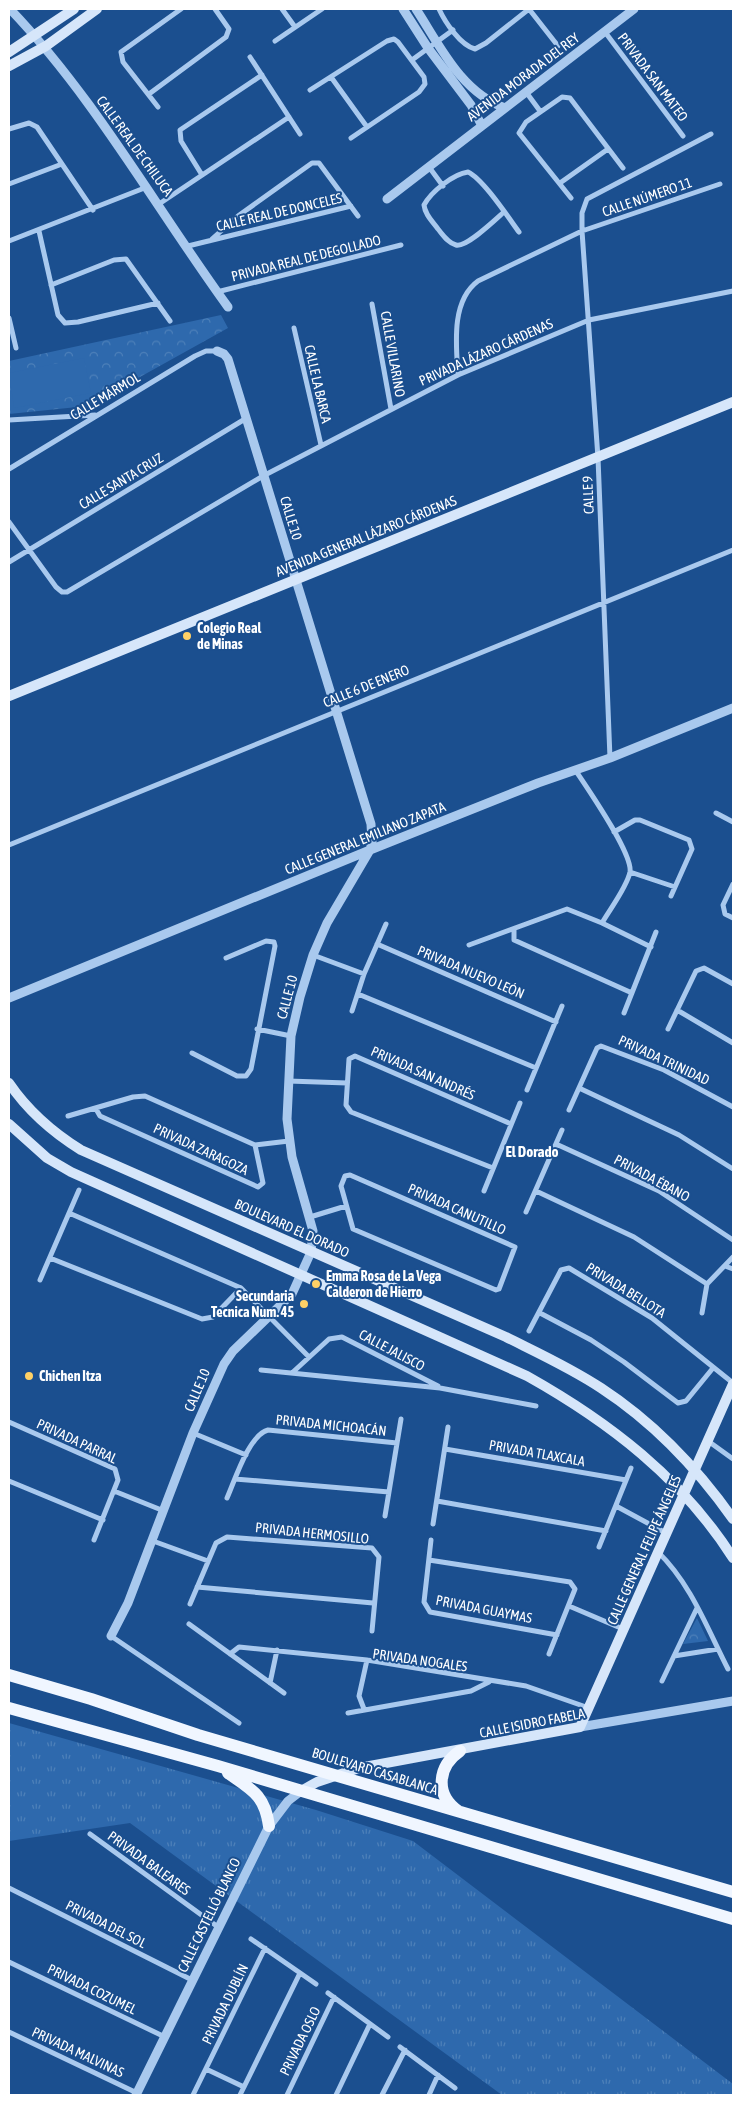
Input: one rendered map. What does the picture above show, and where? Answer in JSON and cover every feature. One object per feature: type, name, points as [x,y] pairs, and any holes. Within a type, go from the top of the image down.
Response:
[{"type":"main road","points":[[9,52],[74,9]]},
{"type":"main road","points":[[9,66],[46,46],[94,10]]},
{"type":"main road","name":"AVENIDA GENERAL LÁZARO CÁRDENAS","points":[[9,696],[295,578],[598,458],[733,402]]},
{"type":"main road","name":"BOULEVARD EL DORADO","points":[[9,1083],[38,1119],[81,1150],[506,1338],[583,1377],[635,1412],[695,1470],[733,1519]]},
{"type":"main road","points":[[9,1124],[47,1158],[71,1172],[496,1362],[544,1385],[576,1404],[649,1459],[684,1493],[713,1527],[733,1558]]},
{"type":"main road","name":"CALLE GENERAL FELIPE ÁNGELES","points":[[580,1727],[733,1383]]},
{"type":"main road","name":"BOULEVARD CASABLANCA","points":[[9,1675],[91,1699],[198,1735],[733,1892]]},
{"type":"main road","points":[[9,1708],[218,1766],[733,1919]]},
{"type":"main road","name":"CALLE ISIDRO FABELA","points":[[338,1775],[359,1768],[460,1751],[580,1727]]},
{"type":"main road","points":[[460,1751],[451,1757],[445,1765],[441,1781],[444,1797],[460,1812]]},
{"type":"main road","points":[[218,1766],[261,1798],[267,1813],[269,1826]]},
{"type":"main road","name":"CALLE CASTELLÓ BLANCO","points":[[301,1791],[338,1775]]},
{"type":"street","name":"CALLE REAL DE CHILUCA","points":[[10,9],[46,46],[159,204],[228,307]]},
{"type":"street","points":[[158,107],[123,62],[121,52],[181,9]]},
{"type":"street","points":[[149,94],[226,37],[229,29],[215,9]]},
{"type":"street","points":[[282,9],[295,27]]},
{"type":"street","points":[[274,41],[322,9]]},
{"type":"street","points":[[403,9],[428,48],[468,101],[482,126]]},
{"type":"street","points":[[416,9],[451,64],[477,93],[505,108]]},
{"type":"street","points":[[439,9],[465,44],[475,49],[486,43],[529,9],[558,46]]},
{"type":"street","name":"AVENIDA MORADA DEL REY","points":[[386,199],[634,9]]},
{"type":"street","points":[[412,60],[453,30]]},
{"type":"street","name":"PRIVADA SAN MATEO","points":[[605,32],[683,136]]},
{"type":"street","points":[[310,90],[388,41],[396,40],[425,80],[424,86],[352,138]]},
{"type":"street","points":[[250,58],[300,134]]},
{"type":"street","points":[[202,175],[181,141],[180,130],[262,75]]},
{"type":"street","points":[[332,77],[367,127]]},
{"type":"street","points":[[526,92],[540,111]]},
{"type":"street","points":[[572,198],[519,133],[520,128],[540,111],[562,97],[568,96],[623,168]]},
{"type":"street","points":[[159,204],[289,117]]},
{"type":"street","points":[[9,129],[25,124],[33,124],[93,210]]},
{"type":"street","name":"CALLE 9","points":[[610,758],[598,458],[582,231],[583,205],[587,199],[711,134]]},
{"type":"street","points":[[560,183],[608,149]]},
{"type":"street","name":"CALLE REAL DE DONCELES","points":[[212,239],[238,216],[312,163],[322,166],[358,216]]},
{"type":"street","points":[[9,184],[62,164]]},
{"type":"street","points":[[429,167],[442,186]]},
{"type":"street","points":[[504,212],[466,243],[457,246],[443,235],[427,214],[424,205],[442,186],[461,174],[468,172],[478,179],[504,212],[519,232]]},
{"type":"street","name":"CALLE NÚMERO 11","points":[[458,375],[457,329],[460,310],[467,290],[478,280],[582,231],[720,184]]},
{"type":"street","points":[[9,241],[93,210],[146,187]]},
{"type":"street","name":"CALLE REAL DE DONCELES","points":[[188,246],[351,206]]},
{"type":"street","points":[[39,230],[58,315],[65,323],[73,323],[158,303]]},
{"type":"street","name":"PRIVADA REAL DE DEGOLLADO","points":[[217,292],[400,245]]},
{"type":"street","points":[[51,285],[123,258],[132,264],[170,321]]},
{"type":"street","name":"PRIVADA LÁZARO CÁRDENAS","points":[[28,550],[56,587],[64,592],[263,476],[391,408],[458,375],[589,320],[733,291]]},
{"type":"street","name":"CALLE VILLARINO","points":[[372,304],[391,408]]},
{"type":"street","points":[[9,318],[16,348]]},
{"type":"street","name":"CALLE LA BARCA","points":[[294,328],[321,446]]},
{"type":"street","name":"CALLE MÁRMOL","points":[[9,468],[195,356],[206,351],[217,351]]},
{"type":"street","name":"CALLE 10","points":[[111,1636],[128,1603],[194,1433],[224,1364],[233,1351],[292,1294],[311,1252],[314,1240],[310,1217],[289,1140],[287,1081],[291,1036],[300,997],[313,955],[327,923],[370,850],[372,842],[370,824],[336,710],[228,360],[224,354],[217,351]]},
{"type":"street","points":[[9,420],[95,415]]},
{"type":"street","name":"CALLE SANTA CRUZ","points":[[9,562],[245,419]]},
{"type":"street","points":[[9,522],[28,550]]},
{"type":"street","name":"CALLE 6 DE ENERO","points":[[9,845],[336,710],[733,550]]},
{"type":"street","name":"CALLE GENERAL EMILIANO ZAPATA","points":[[9,998],[370,850],[538,783],[610,758],[733,708]]},
{"type":"street","points":[[576,771],[628,856],[630,872],[602,923]]},
{"type":"street","points":[[716,814],[733,822]]},
{"type":"street","points":[[614,832],[635,820],[640,820],[689,840],[692,849],[671,896]]},
{"type":"street","points":[[630,872],[676,887]]},
{"type":"street","points":[[733,884],[723,905],[725,914],[733,918]]},
{"type":"street","points":[[469,945],[567,909],[602,923],[651,947]]},
{"type":"street","points":[[352,1011],[364,974],[386,924]]},
{"type":"street","points":[[514,930],[514,940],[632,993]]},
{"type":"street","points":[[624,1013],[656,932]]},
{"type":"street","points":[[192,1053],[237,1076],[246,1076],[251,1069],[275,950],[274,942],[266,941],[226,958]]},
{"type":"street","name":"PRIVADA NUEVO LEÓN","points":[[377,944],[556,1022]]},
{"type":"street","points":[[313,955],[364,974]]},
{"type":"street","points":[[668,1029],[699,968],[704,968],[733,984]]},
{"type":"street","points":[[358,994],[536,1068]]},
{"type":"street","points":[[526,1090],[562,1006]]},
{"type":"street","points":[[677,1010],[733,1043]]},
{"type":"street","points":[[258,1029],[291,1036]]},
{"type":"street","name":"PRIVADA TRINIDAD","points":[[569,1110],[597,1048],[605,1046],[701,1088],[733,1107]]},
{"type":"street","name":"PRIVADA SAN ANDRÉS","points":[[493,1168],[351,1112],[346,1105],[349,1059],[355,1056],[511,1124]]},
{"type":"street","points":[[287,1081],[347,1082]]},
{"type":"street","points":[[579,1088],[679,1135],[733,1169]]},
{"type":"street","name":"PRIVADA ZARAGOZA","points":[[68,1116],[133,1097],[145,1096],[255,1144],[289,1140]]},
{"type":"street","points":[[484,1191],[520,1103]]},
{"type":"street","name":"PRIVADA ZARAGOZA","points":[[96,1109],[100,1116],[258,1187],[263,1182],[255,1144]]},
{"type":"street","points":[[526,1212],[562,1130]]},
{"type":"street","name":"PRIVADA ÉBANO","points":[[556,1144],[659,1191],[733,1240]]},
{"type":"street","name":"PRIVADA CANUTILLO","points":[[345,1176],[356,1176],[516,1247],[516,1250],[499,1289],[496,1290],[357,1231],[351,1224],[346,1206],[342,1180],[345,1176]]},
{"type":"street","points":[[40,1280],[79,1190]]},
{"type":"street","points":[[536,1191],[634,1237],[707,1284]]},
{"type":"street","points":[[310,1217],[346,1206]]},
{"type":"street","points":[[69,1213],[240,1288],[309,1357]]},
{"type":"street","points":[[702,1313],[707,1284],[733,1257]]},
{"type":"street","points":[[50,1258],[202,1319],[213,1317],[240,1288]]},
{"type":"street","points":[[725,1266],[733,1269]]},
{"type":"street","name":"PRIVADA BELLOTA","points":[[529,1331],[561,1270],[569,1268],[652,1318],[733,1383]]},
{"type":"street","points":[[540,1313],[599,1345],[678,1403],[686,1401],[713,1368]]},
{"type":"street","name":"CALLE JALISCO","points":[[294,1372],[329,1339],[342,1336],[440,1388]]},
{"type":"street","name":"CALLE JALISCO","points":[[260,1370],[440,1388],[536,1406]]},
{"type":"street","name":"PRIVADA MICHOACÁN","points":[[385,1516],[400,1419]]},
{"type":"street","name":"PRIVADA PARRAL","points":[[9,1422],[115,1469],[118,1480],[94,1540]]},
{"type":"street","points":[[433,1524],[448,1427]]},
{"type":"street","name":"PRIVADA MICHOACÁN","points":[[227,1498],[256,1436],[268,1430],[397,1444]]},
{"type":"street","points":[[194,1433],[246,1455]]},
{"type":"street","points":[[708,1441],[733,1459]]},
{"type":"street","name":"PRIVADA TLAXCALA","points":[[444,1449],[626,1480]]},
{"type":"street","points":[[599,1547],[631,1468]]},
{"type":"street","points":[[235,1479],[389,1492]]},
{"type":"street","points":[[9,1481],[103,1520]]},
{"type":"street","points":[[114,1492],[164,1512]]},
{"type":"street","points":[[437,1501],[606,1531]]},
{"type":"street","points":[[616,1506],[666,1533]]},
{"type":"street","name":"PRIVADA HERMOSILLO","points":[[190,1604],[216,1543],[227,1537],[372,1548],[378,1557],[372,1630]]},
{"type":"street","points":[[154,1540],[208,1561]]},
{"type":"street","name":"PRIVADA GUAYMAS","points":[[431,1540],[424,1602],[430,1612],[556,1634]]},
{"type":"street","points":[[658,1552],[683,1581],[728,1669]]},
{"type":"street","points":[[429,1560],[570,1582],[575,1589],[549,1654]]},
{"type":"street","points":[[197,1587],[374,1603]]},
{"type":"street","points":[[569,1606],[623,1629]]},
{"type":"street","points":[[662,1681],[697,1608]]},
{"type":"street","points":[[189,1624],[284,1694]]},
{"type":"street","points":[[111,1636],[239,1723]]},
{"type":"street","points":[[230,1654],[239,1647],[366,1660]]},
{"type":"street","points":[[674,1656],[718,1649]]},
{"type":"street","points":[[270,1683],[276,1650]]},
{"type":"street","name":"PRIVADA NOGALES","points":[[364,1709],[358,1696],[366,1660],[526,1686],[589,1708]]},
{"type":"street","name":"PRIVADA NOGALES","points":[[348,1713],[480,1688],[490,1681]]},
{"type":"street","name":"CALLE ISIDRO FABELA","points":[[580,1727],[733,1701]]},
{"type":"street","name":"CALLE CASTELLÓ BLANCO","points":[[137,2094],[218,1926],[269,1826],[288,1801],[301,1791]]},
{"type":"street","name":"PRIVADA BALEARES","points":[[90,1834],[218,1926]]},
{"type":"street","name":"PRIVADA DEL SOL","points":[[9,1888],[192,1980]]},
{"type":"street","points":[[251,1939],[316,1984]]},
{"type":"street","name":"PRIVADA DUBLÍN","points":[[193,2095],[265,1948]]},
{"type":"street","name":"PRIVADA COZUMEL","points":[[9,1962],[164,2037]]},
{"type":"street","points":[[240,2095],[300,1973]]},
{"type":"street","name":"PRIVADA OSLO","points":[[328,1993],[388,2037]]},
{"type":"street","name":"PRIVADA OSLO","points":[[287,2095],[334,1997]]},
{"type":"street","points":[[336,2095],[370,2024]]},
{"type":"street","name":"PRIVADA MALVINAS","points":[[9,2032],[137,2094]]},
{"type":"street","points":[[382,2095],[403,2048],[456,2088]]},
{"type":"street","points":[[206,2069],[244,2087]]},
{"type":"street","points":[[429,2095],[438,2075]]},
{"type":"green space","points":[[221,315],[228,328],[87,406],[9,414],[9,361]]},
{"type":"green space","points":[[84,358],[91,393],[14,408],[9,373]]},
{"type":"green space","points":[[697,1618],[708,1641],[683,1644]]},
{"type":"green space","points":[[9,1723],[316,1810],[413,1841],[733,2084],[733,2095],[502,2095],[130,1823],[9,1841]]},
{"type":"place","name":"Colegio Real de Minas","points":[[187,636]]},
{"type":"place","name":"Emma Rosa de La Vega Calderon de Hierro","points":[[316,1284]]},
{"type":"place","name":"Secundaria Tecnica Num. 45","points":[[304,1304]]},
{"type":"place","name":"Chichen Itza","points":[[29,1376]]},
{"type":"district","name":"El Dorado","points":[[532,1152]]}]
